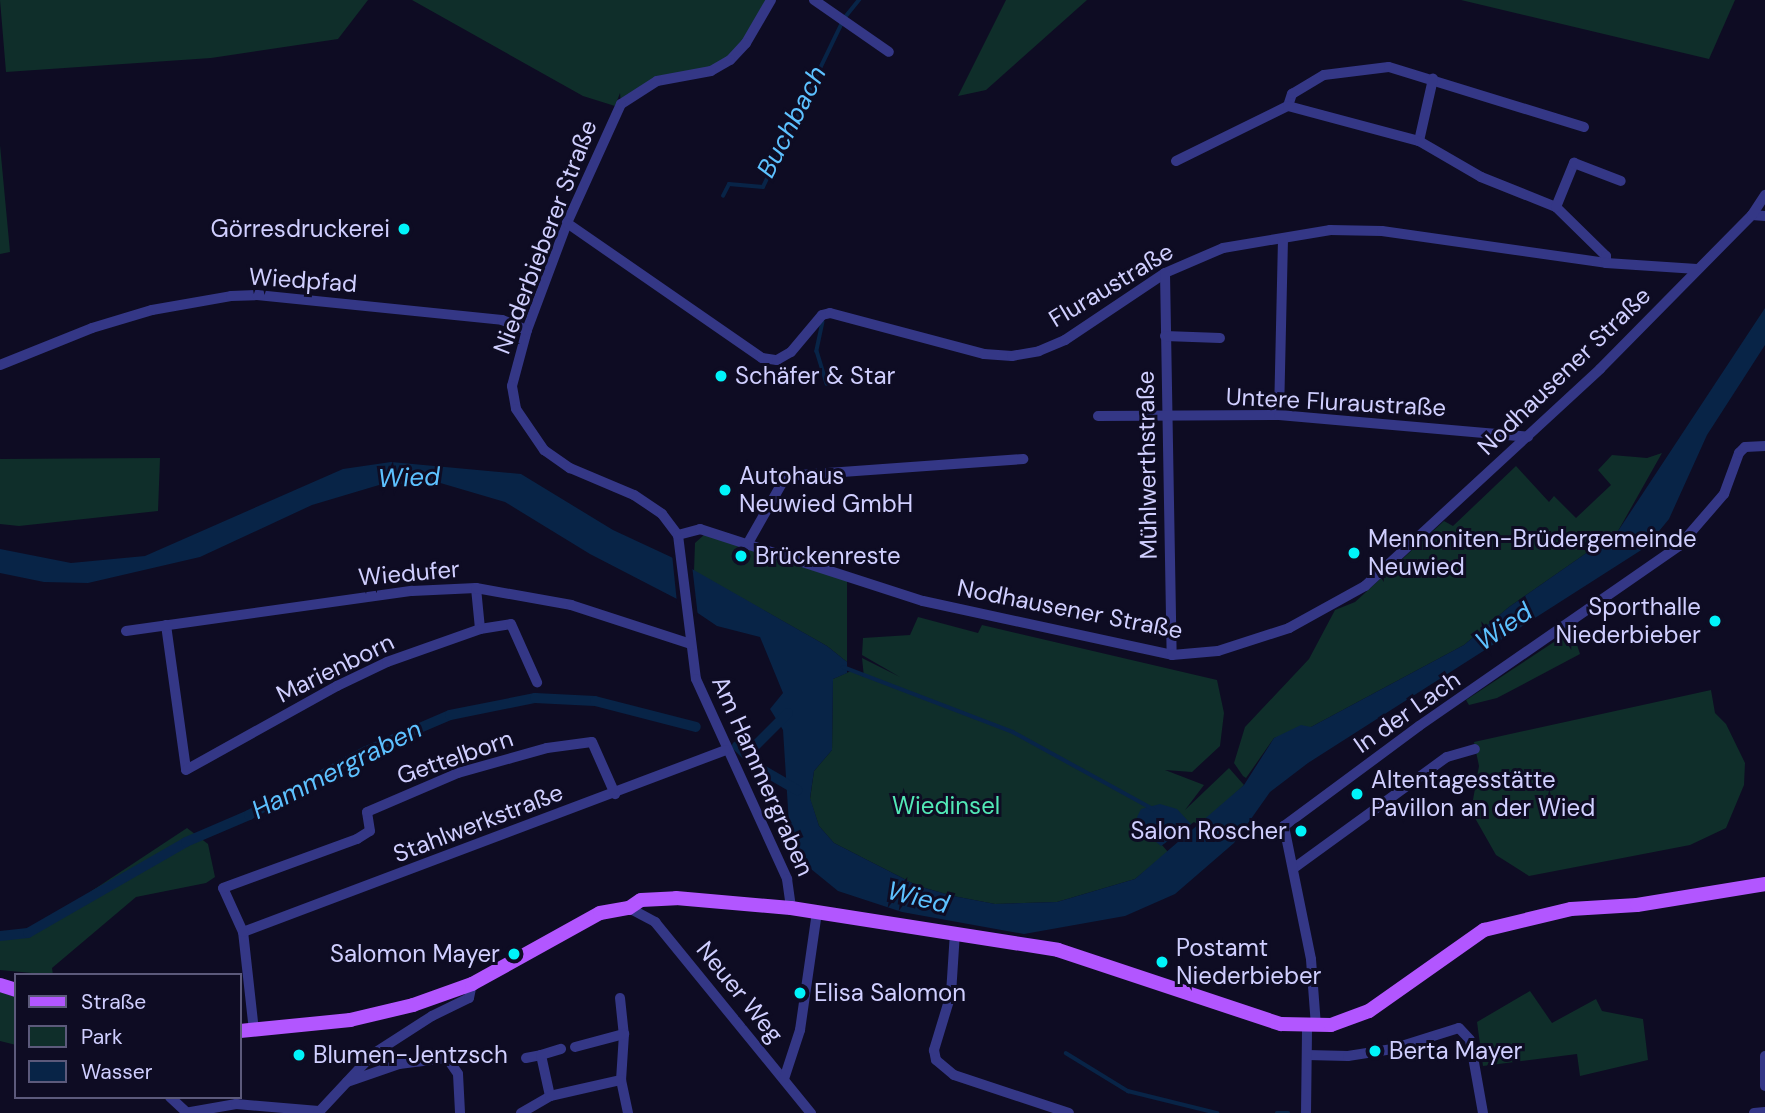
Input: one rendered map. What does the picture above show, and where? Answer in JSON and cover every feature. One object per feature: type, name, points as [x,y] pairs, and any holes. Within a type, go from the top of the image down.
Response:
[{"type":"main road","points":[[247,1031],[350,1020],[472,984],[600,913],[629,908],[640,900],[676,898],[791,908],[1058,950],[1231,1009],[1311,1026],[1351,1020],[1369,1011],[1484,930],[1571,909],[1637,905],[1765,884]]},
{"type":"street","name":"Niederbieberer Straße","points":[[678,535],[662,514],[634,495],[570,468],[531,437],[516,409],[512,386],[527,330],[567,223],[621,104],[657,81],[711,71],[730,60],[746,43],[771,0]]},
{"type":"street","points":[[814,0],[889,52]]},
{"type":"street","points":[[1288,106],[1292,94],[1324,75],[1390,67],[1584,127]]},
{"type":"street","points":[[1419,141],[1433,79]]},
{"type":"street","points":[[1177,161],[1288,106],[1419,141],[1481,177],[1556,206],[1606,256],[1606,262]]},
{"type":"street","points":[[1556,206],[1574,163],[1621,181]]},
{"type":"street","name":"Nodhausener Straße","points":[[678,535],[700,529],[923,601],[1172,655],[1219,651],[1289,628],[1343,602],[1528,437],[1752,215],[1765,195]]},
{"type":"street","points":[[1752,215],[1765,216]]},
{"type":"street","name":"Fluraustraße","points":[[567,223],[762,358],[777,360],[791,352],[822,316],[830,313],[984,354],[1039,351],[1065,340],[1165,273],[1223,248],[1330,230],[1382,231],[1606,262],[1698,269]]},
{"type":"street","points":[[1279,415],[1283,239]]},
{"type":"street","name":"Mühlwerthstraße","points":[[1165,273],[1172,655]]},
{"type":"street","name":"Wiedpfad","points":[[0,365],[92,328],[152,310],[231,296],[257,295],[502,320],[527,330]]},
{"type":"street","points":[[1165,336],[1220,338]]},
{"type":"street","name":"Untere Fluraustraße","points":[[1098,416],[1279,415],[1528,437]]},
{"type":"street","name":"In der Lach","points":[[1294,868],[1284,826],[1419,726],[1679,546],[1724,494],[1739,453],[1745,447],[1765,446]]},
{"type":"street","points":[[748,543],[786,476],[1023,459]]},
{"type":"street","name":"Am Hammergraben","points":[[678,535],[683,557],[696,679],[726,750],[788,879],[791,908]]},
{"type":"street","points":[[476,588],[480,629]]},
{"type":"street","name":"Wiedufer","points":[[126,631],[412,591],[476,588],[571,605],[691,644]]},
{"type":"street","name":"Marienborn","points":[[166,625],[186,771],[337,686],[387,662],[480,629],[511,624],[537,682]]},
{"type":"street","name":"Gettelborn","points":[[243,932],[223,888],[357,839],[370,831],[368,812],[458,773],[547,748],[592,742],[615,794]]},
{"type":"street","points":[[1306,1113],[1307,1055],[1311,1026],[1311,959],[1294,868],[1447,757],[1475,749]]},
{"type":"street","name":"Stahlwerkstraße","points":[[243,932],[726,750]]},
{"type":"street","name":"Neuer Weg","points":[[629,908],[655,922],[811,1113]]},
{"type":"street","points":[[784,1079],[800,1030],[817,912]]},
{"type":"street","points":[[243,932],[247,1031]]},
{"type":"street","points":[[955,932],[951,994],[933,1050],[936,1060],[954,1075],[1069,1113]]},
{"type":"street","points":[[172,1099],[185,1113],[236,1104],[318,1112],[397,1036],[469,999],[472,984]]},
{"type":"street","points":[[620,998],[624,1034],[621,1080],[628,1113]]},
{"type":"street","points":[[1307,1055],[1348,1056],[1392,1049],[1452,1029],[1465,1031],[1470,1040],[1483,1113]]},
{"type":"street","points":[[575,1047],[624,1034]]},
{"type":"street","points":[[526,1058],[561,1049]]},
{"type":"street","points":[[541,1055],[550,1096]]},
{"type":"street","points":[[1765,1055],[1765,1086]]},
{"type":"street","points":[[347,1082],[399,1064],[447,1058],[458,1074],[460,1113]]},
{"type":"street","points":[[521,1113],[550,1096],[621,1080]]},
{"type":"street","points":[[1754,1113],[1765,1112]]},
{"type":"green space","points":[[0,0],[368,0],[338,39],[211,58],[6,72]]},
{"type":"green space","points":[[412,0],[771,0],[746,43],[711,71],[657,81],[621,104],[620,93],[615,106],[583,96]]},
{"type":"green space","points":[[1006,0],[1087,0],[986,90],[958,96]]},
{"type":"green space","points":[[1461,0],[1735,0],[1709,59]]},
{"type":"green space","points":[[0,145],[10,252],[0,254]]},
{"type":"green space","points":[[1662,453],[1618,531],[1509,607],[1464,645],[1311,727],[1274,738],[1246,778],[1243,776],[1234,763],[1245,727],[1309,659],[1335,610],[1355,602],[1444,521],[1453,526],[1516,466],[1549,502],[1554,496],[1576,518],[1611,485],[1598,470],[1612,455],[1647,458]]},
{"type":"green space","points":[[160,458],[158,511],[19,526],[0,524],[0,459]]},
{"type":"green space","points":[[705,534],[847,580],[847,662],[827,646],[694,571],[695,543]]},
{"type":"green space","name":"Wiedinsel","points":[[918,617],[978,633],[982,625],[1217,680],[1224,713],[1220,746],[1192,772],[1165,770],[1204,785],[1185,810],[1229,768],[1244,785],[1200,826],[1194,822],[1162,845],[1168,852],[1135,879],[1057,902],[995,904],[953,896],[918,886],[834,843],[819,826],[810,799],[814,771],[832,750],[833,679],[851,671],[864,677],[862,658],[900,677],[862,655],[863,638],[910,635]]},
{"type":"green space","points":[[1572,630],[1580,654],[1497,698],[1469,705],[1466,700]]},
{"type":"green space","points":[[1711,690],[1715,713],[1726,724],[1745,763],[1744,785],[1726,828],[1690,845],[1529,876],[1496,855],[1471,811],[1479,766],[1474,742]]},
{"type":"green space","points":[[187,828],[208,844],[215,877],[206,883],[136,897],[52,968],[53,973],[0,970],[0,938],[28,933]]},
{"type":"green space","points":[[1530,991],[1552,1023],[1596,999],[1602,1011],[1643,1019],[1648,1060],[1580,1076],[1577,1054],[1483,1066],[1477,1022]]},
{"type":"green space","points":[[0,992],[14,996],[14,1044],[0,1041]]},
{"type":"water","points":[[1765,308],[1765,345],[1707,435],[1669,519],[1646,547],[1308,763],[1270,792],[1234,843],[1175,894],[1125,916],[1024,934],[902,912],[838,891],[811,869],[790,840],[783,730],[770,709],[783,693],[760,637],[717,626],[677,599],[590,554],[505,502],[437,482],[379,485],[312,505],[200,557],[88,583],[44,582],[0,573],[0,549],[71,563],[145,556],[343,469],[391,462],[521,474],[613,530],[671,557],[827,646],[847,662],[847,673],[833,679],[832,750],[814,771],[810,798],[819,826],[834,843],[918,886],[953,896],[995,904],[1057,902],[1135,879],[1244,785],[1274,738],[1301,725],[1311,727],[1464,645],[1509,607],[1618,531]]},
{"type":"water","points":[[1160,804],[1177,809],[1191,824],[1161,846],[1144,832],[1137,817],[1141,809]]},
{"type":"pier","points":[[672,554],[692,565],[698,617],[677,603]]},
{"type":"waterway","name":"Buchbach","points":[[846,16],[859,0]]},
{"type":"waterway","name":"Buchbach","points":[[723,196],[729,184],[763,187],[843,21]]},
{"type":"waterway","name":"Buchbach","points":[[823,322],[817,351],[827,384]]},
{"type":"waterway","name":"Wied","points":[[843,667],[1013,732],[1153,809]]},
{"type":"waterway","name":"Hammergraben","points":[[0,936],[28,933],[186,842],[249,815],[366,751],[450,715],[535,698],[595,701],[696,727]]},
{"type":"waterway","points":[[747,754],[788,713]]},
{"type":"waterway","name":"Hammergraben","points":[[737,746],[761,769],[797,790]]},
{"type":"waterway","points":[[1066,1053],[1128,1091],[1217,1113]]},
{"type":"waterway","points":[[1277,1113],[1288,1113]]},
{"type":"place","name":"Görresdruckerei","points":[[404,229]]},
{"type":"place","name":"Schäfer & Star","points":[[721,376]]},
{"type":"place","name":"Autohaus Neuwied GmbH","points":[[725,490]]},
{"type":"place","name":"Mennoniten-Brüdergemeinde Neuwied","points":[[1354,553]]},
{"type":"place","name":"Brückenreste","points":[[741,556]]},
{"type":"place","name":"Sporthalle Niederbieber","points":[[1715,621]]},
{"type":"place","name":"Altentagesstätte Pavillon an der Wied","points":[[1357,794]]},
{"type":"place","name":"Salon Roscher","points":[[1301,831]]},
{"type":"place","name":"Salomon Mayer","points":[[514,954]]},
{"type":"place","name":"Postamt Niederbieber","points":[[1162,962]]},
{"type":"place","name":"Elisa Salomon","points":[[800,993]]},
{"type":"place","name":"Berta Mayer","points":[[1375,1051]]},
{"type":"place","name":"Blumen-Jentzsch","points":[[299,1055]]}]
